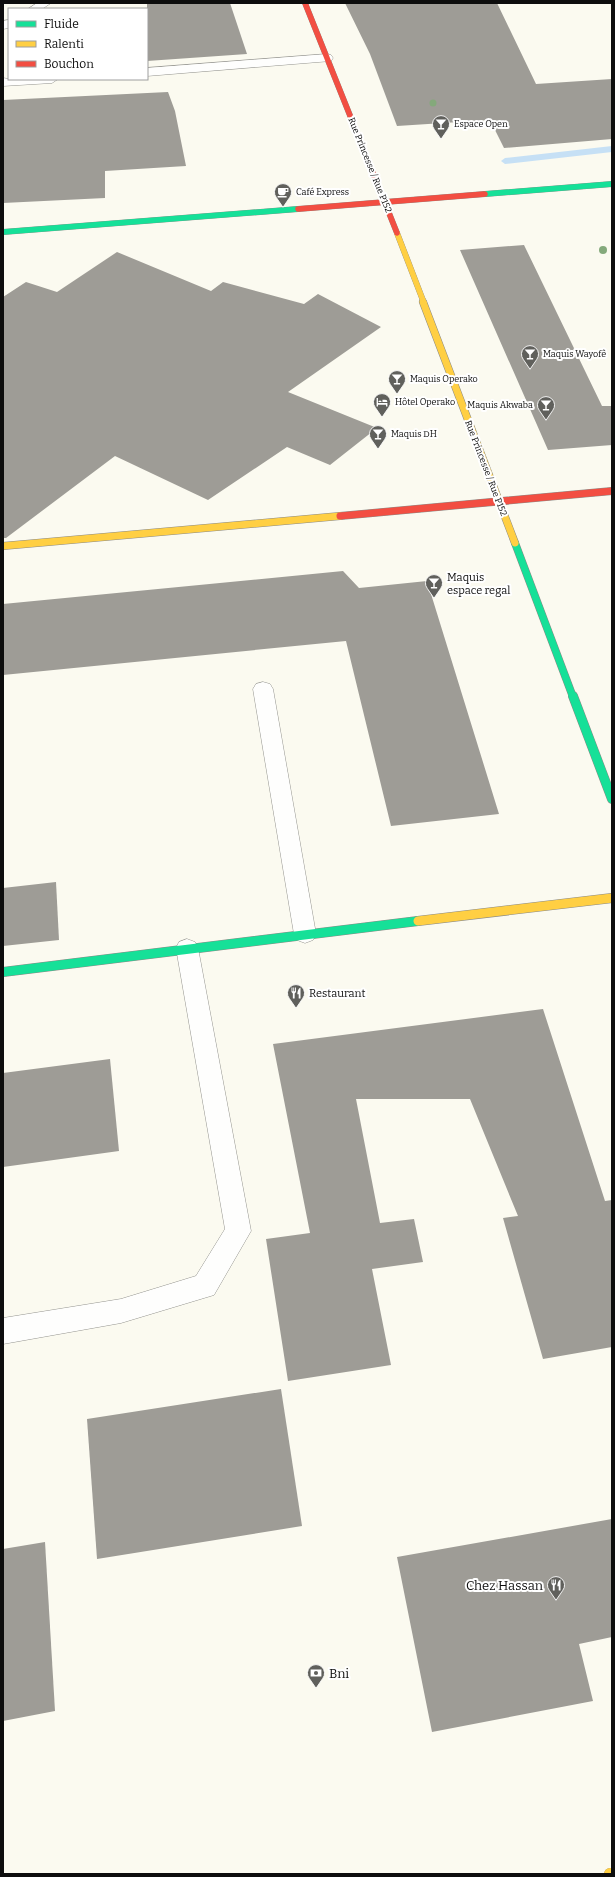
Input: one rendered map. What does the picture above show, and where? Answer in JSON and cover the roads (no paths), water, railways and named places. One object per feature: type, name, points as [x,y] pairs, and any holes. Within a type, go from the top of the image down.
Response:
[{"type":"street","points":[[36,8],[45,3]]},
{"type":"street","name":"Rue Princesse / Rue P152","points":[[305,3],[385,203],[612,799]]},
{"type":"street","points":[[148,72],[327,58]]},
{"type":"street","points":[[3,82],[36,80]]},
{"type":"street","points":[[3,232],[612,184]]},
{"type":"street","points":[[3,546],[612,491]]},
{"type":"street","points":[[263,689],[305,934]]},
{"type":"street","points":[[3,972],[187,948],[612,898]]},
{"type":"street","points":[[3,1331],[121,1312],[205,1286],[238,1231],[187,948]]},
{"type":"waterway","points":[[505,161],[612,149]]},
{"type":"place","name":"Espace Open","points":[[441,139]]},
{"type":"place","name":"Café Express","points":[[283,207]]},
{"type":"place","name":"Maquis Wayofê","points":[[530,369]]},
{"type":"place","name":"Maquis Operako","points":[[397,394]]},
{"type":"place","name":"Hôtel Operako","points":[[382,417]]},
{"type":"place","name":"Maquis Akwaba","points":[[546,420]]},
{"type":"place","name":"Maquis DH","points":[[378,449]]},
{"type":"place","name":"Maquis espace regal","points":[[434,598]]},
{"type":"place","name":"Restaurant","points":[[296,1008]]},
{"type":"place","name":"Chez Hassan","points":[[556,1600]]},
{"type":"place","name":"Bni","points":[[316,1688]]}]
